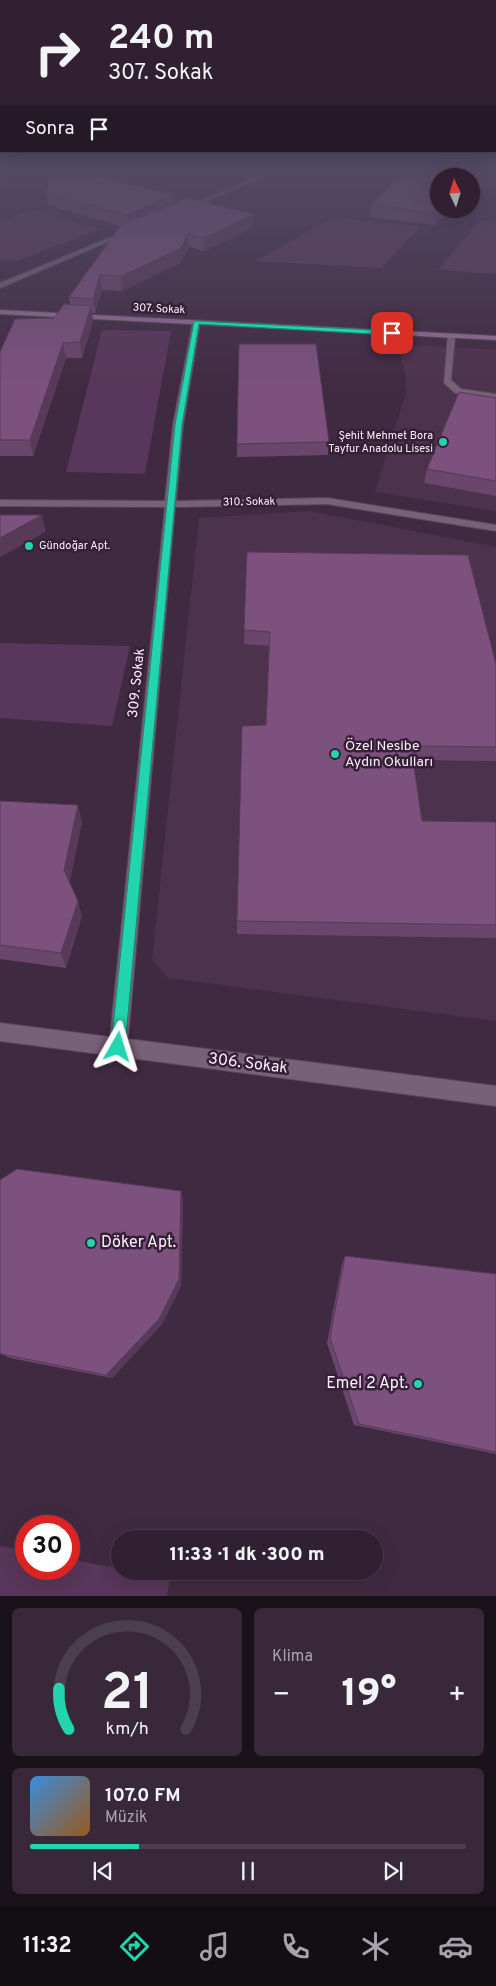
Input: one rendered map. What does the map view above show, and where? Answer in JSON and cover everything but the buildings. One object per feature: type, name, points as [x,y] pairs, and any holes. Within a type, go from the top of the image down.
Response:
[{"type":"street","points":[[0,286],[109,240]]},
{"type":"street","name":"307. Sokak","points":[[0,312],[496,338]]},
{"type":"street","name":"309. Sokak","points":[[118,1047],[178,425],[196,322]]},
{"type":"street","points":[[451,336],[447,381],[458,391],[496,397]]},
{"type":"street","name":"310. Sokak","points":[[0,503],[171,504],[327,501],[496,528]]},
{"type":"street","name":"306. Sokak","points":[[0,1032],[496,1096]]},
{"type":"shaded area","points":[[0,240],[70,240],[17,261],[0,260]]},
{"type":"shaded area","points":[[292,240],[407,240],[381,268],[256,261]]},
{"type":"shaded area","points":[[463,240],[496,240],[496,274],[438,270]]},
{"type":"shaded area","points":[[102,330],[171,331],[145,474],[66,472]]},
{"type":"shaded area","name":"Şehit Mehmet Bora Tayfur Anadolu Lisesi","points":[[398,344],[496,350],[496,511],[375,492],[406,392],[405,373]]},
{"type":"shaded area","name":"Özel Nesibe Aydın Okulları","points":[[310,511],[496,547],[496,1021],[168,978],[152,960],[199,518]]},
{"type":"shaded area","points":[[0,643],[130,646],[112,726],[0,718]]},
{"type":"shaded area","points":[[0,1546],[15,1549],[15,1580],[80,1580],[80,1561],[111,1567],[111,1580],[170,1580],[167,1596],[0,1596]]},
{"type":"place","name":"Şehit Mehmet Bora Tayfur Anadolu Lisesi","points":[[443,442]]},
{"type":"place","name":"Gündoğar Apt.","points":[[29,546]]},
{"type":"place","name":"Özel Nesibe Aydın Okulları","points":[[335,754]]},
{"type":"place","name":"Döker Apt.","points":[[91,1243]]},
{"type":"place","name":"Emel 2 Apt.","points":[[418,1384]]},
{"type":"route","points":[[118,1047],[178,425],[196,322],[392,333]]}]
